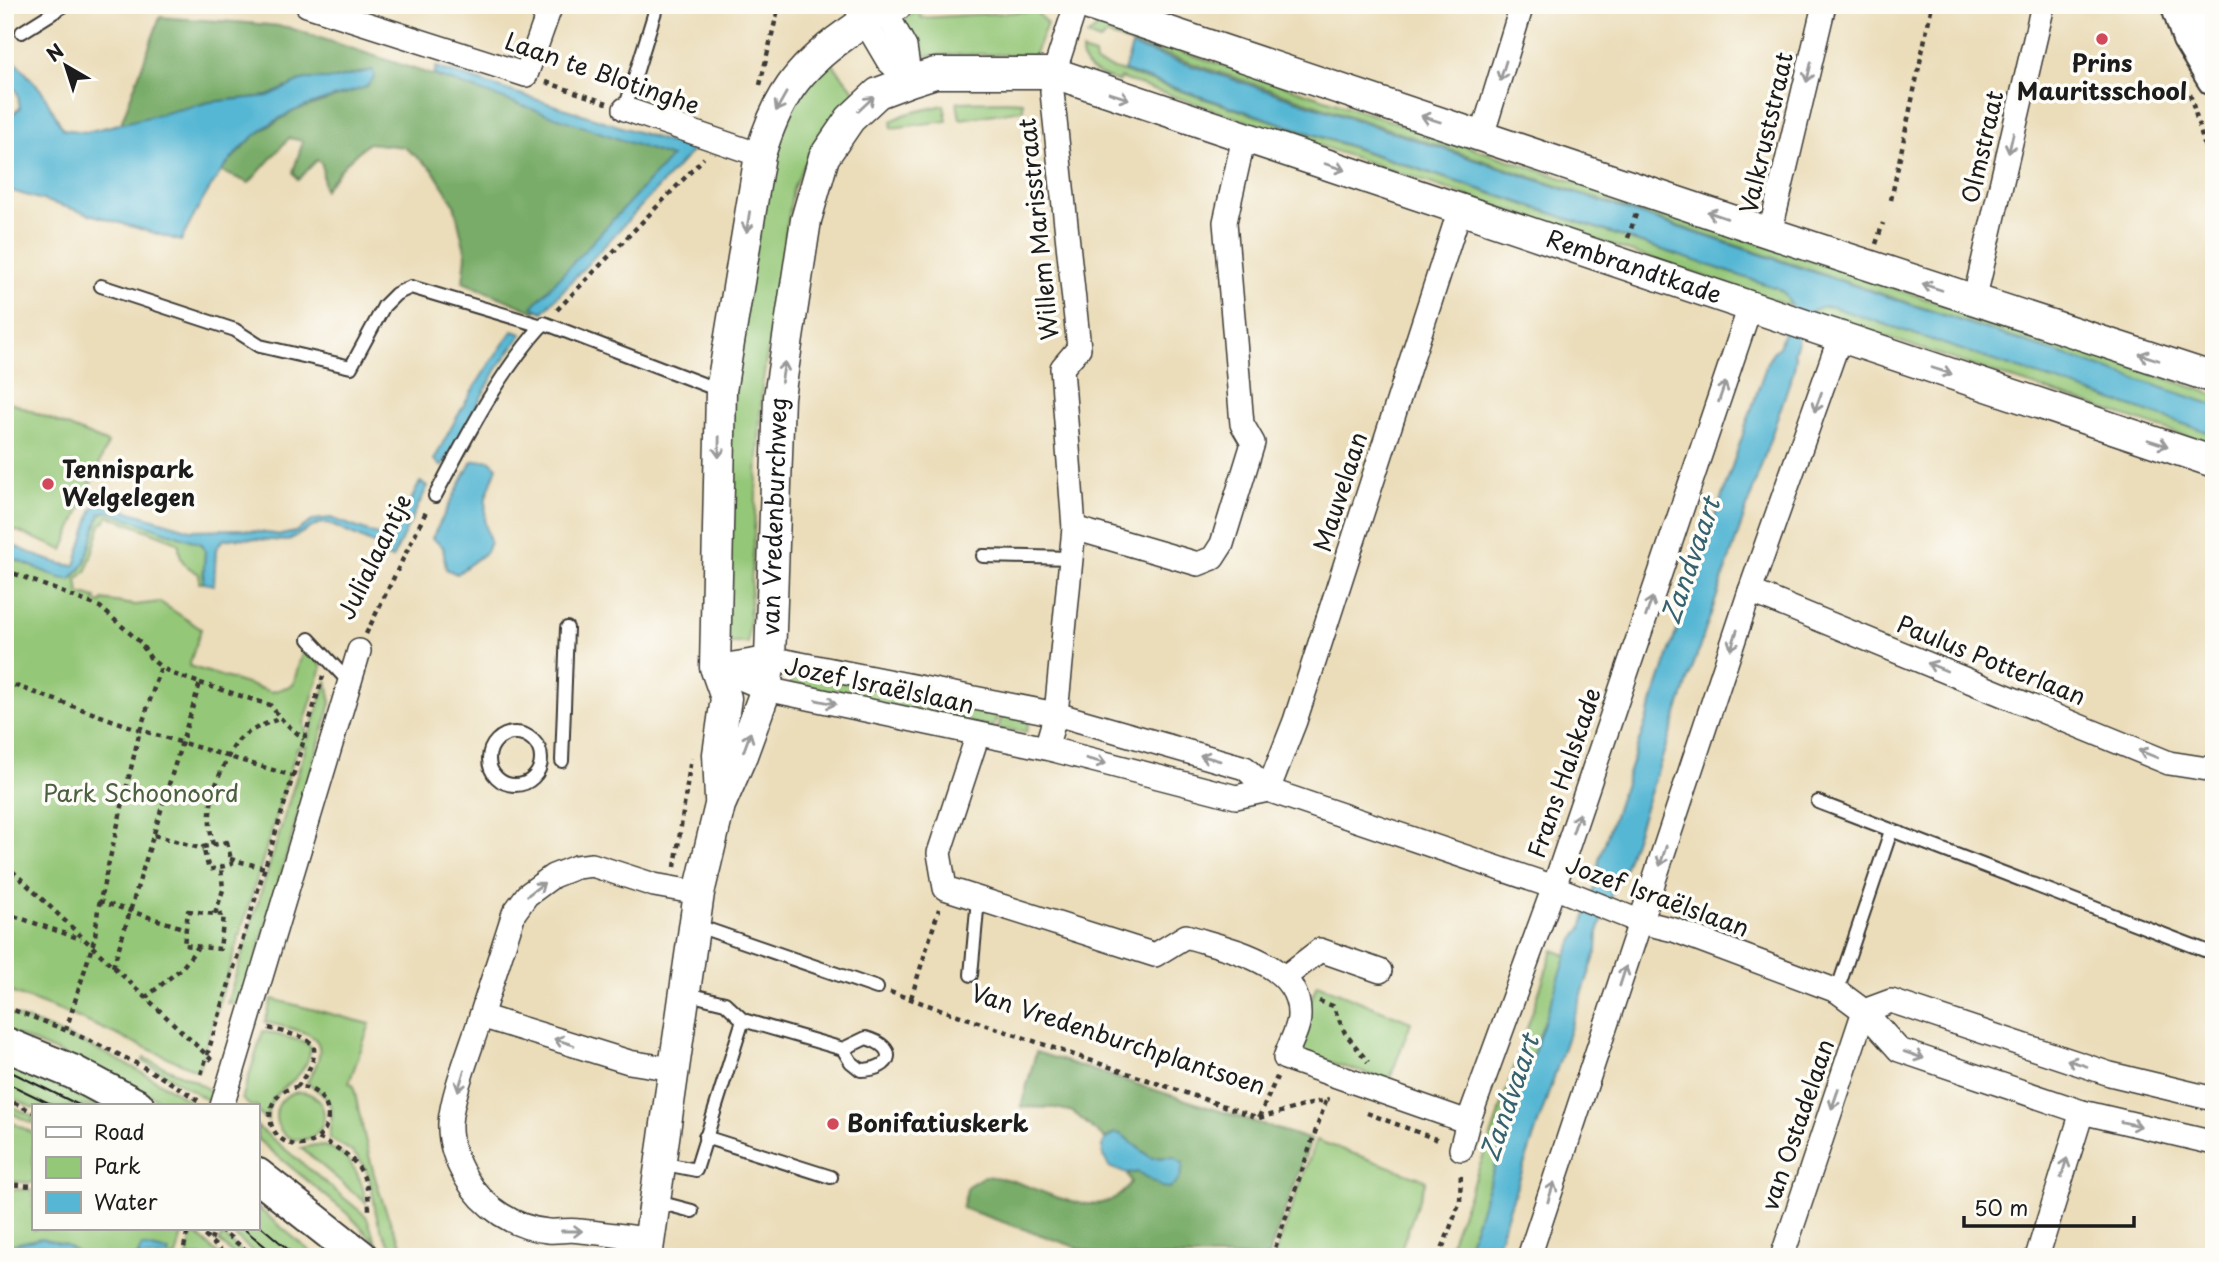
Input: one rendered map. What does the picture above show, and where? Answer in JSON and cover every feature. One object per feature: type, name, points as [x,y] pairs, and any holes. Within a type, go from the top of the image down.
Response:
[{"type":"main road","points":[[2178,5],[2189,38],[2214,79]]},
{"type":"main road","points":[[5,1044],[73,1072],[136,1104]]},
{"type":"main road","points":[[259,1177],[361,1257]]},
{"type":"main road","points":[[259,1201],[325,1257]]},
{"type":"street","name":"Laan te Blotinghe","points":[[307,5],[526,75]]},
{"type":"street","points":[[526,75],[551,5]]},
{"type":"street","name":"Willem Marisstraat","points":[[1046,748],[1056,714],[1074,528],[1062,368],[1079,348],[1052,92],[1054,74],[1076,5]]},
{"type":"street","points":[[1089,5],[2214,378]]},
{"type":"street","points":[[1482,136],[1522,5]]},
{"type":"street","name":"Valkruststraat","points":[[1770,233],[1824,5]]},
{"type":"street","name":"Olmstraat","points":[[1974,300],[2043,5]]},
{"type":"street","points":[[877,9],[905,47],[910,81]]},
{"type":"street","name":"van Vredenburchweg","points":[[720,805],[718,754],[726,698],[715,667],[721,391],[760,155],[769,124],[785,93],[821,52],[877,9]]},
{"type":"street","name":"Rembrandtkade","points":[[910,81],[935,74],[1054,74],[2214,462]]},
{"type":"street","name":"van Vredenburchweg","points":[[699,893],[654,885],[592,865],[576,867],[553,876],[527,895],[514,914],[450,1124],[455,1157],[477,1194],[503,1216],[547,1231],[578,1230],[648,1248],[699,893],[720,805],[766,689],[770,658],[779,397],[806,220],[824,157],[850,119],[878,93],[910,81]]},
{"type":"street","name":"Laan te Blotinghe","points":[[625,109],[760,155]]},
{"type":"street","points":[[1074,528],[1198,564],[1213,558],[1222,544],[1253,443],[1242,424],[1225,222],[1244,137]]},
{"type":"street","name":"Mauvelaan","points":[[1268,790],[1295,721],[1460,209]]},
{"type":"street","name":"Frans Halskade","points":[[1461,1149],[1468,1122],[1554,887],[1749,307]]},
{"type":"street","points":[[1529,1257],[1636,920],[1840,337]]},
{"type":"street","name":"Paulus Potterlaan","points":[[1751,590],[2169,763],[2214,770]]},
{"type":"street","name":"Julialaantje","points":[[223,1104],[359,651]]},
{"type":"street","name":"Jozef Israëlslaan","points":[[715,667],[770,658],[1056,714],[1245,768],[1268,790],[1554,887],[1636,920],[1674,930],[1837,991],[1864,1011],[1899,1050],[2082,1112],[2214,1143]]},
{"type":"street","name":"Jozef Israëlslaan","points":[[715,667],[766,689],[1046,748],[1236,797],[1268,790]]},
{"type":"street","points":[[978,734],[939,853],[945,888],[1156,956],[1186,936],[1261,961],[1290,985],[1320,950],[1380,971]]},
{"type":"street","name":"Van Vredenburchplantsoen","points":[[1290,985],[1299,1017],[1285,1058],[1468,1122]]},
{"type":"street","points":[[1864,1011],[1891,1001],[2110,1074],[2214,1100]]},
{"type":"street","name":"van Ostadelaan","points":[[1782,1257],[1864,1011]]},
{"type":"street","points":[[481,1016],[629,1062],[673,1069]]},
{"type":"street","points":[[2037,1257],[2082,1112]]},
{"type":"lane","points":[[22,32],[65,5]]},
{"type":"lane","points":[[625,109],[657,5]]},
{"type":"lane","points":[[101,286],[235,330],[260,346],[351,367],[384,306],[396,294],[411,287],[543,324],[721,391]]},
{"type":"lane","name":"Julialaantje","points":[[435,496],[460,446],[494,390],[543,324]]},
{"type":"lane","points":[[984,556],[1072,558]]},
{"type":"lane","points":[[562,761],[567,628]]},
{"type":"lane","points":[[309,639],[349,682]]},
{"type":"lane","points":[[510,733],[530,738],[540,750],[541,761],[536,775],[523,785],[508,785],[495,777],[488,763],[491,747],[500,737],[510,733]]},
{"type":"lane","points":[[1818,802],[2204,950]]},
{"type":"lane","points":[[1837,991],[1891,831]]},
{"type":"lane","points":[[971,975],[978,899]]},
{"type":"lane","points":[[694,925],[877,988]]},
{"type":"lane","points":[[684,993],[725,1003],[743,1020],[843,1049]]},
{"type":"lane","points":[[659,1163],[696,1170],[743,1020]]},
{"type":"lane","points":[[705,1137],[831,1177]]},
{"type":"lane","points":[[654,1201],[692,1211]]},
{"type":"path","points":[[759,86],[779,5]]},
{"type":"path","points":[[1891,200],[1932,5]]},
{"type":"path","name":"Laan te Blotinghe","points":[[526,75],[625,109]]},
{"type":"path","points":[[543,324],[720,141]]},
{"type":"path","points":[[1626,244],[1639,207]]},
{"type":"path","points":[[1875,248],[1883,223]]},
{"type":"path","name":"Julialaantje","points":[[359,651],[389,584],[435,496]]},
{"type":"path","points":[[5,570],[104,609],[118,625],[140,642],[161,667],[173,674],[270,705],[304,739]]},
{"type":"path","points":[[200,1078],[328,660]]},
{"type":"path","points":[[66,1030],[92,947],[99,901],[140,730],[161,667]]},
{"type":"path","points":[[5,682],[140,730],[293,776]]},
{"type":"path","points":[[113,967],[200,683]]},
{"type":"path","points":[[213,845],[209,829],[209,804],[228,756],[236,743],[249,732],[281,718]]},
{"type":"path","points":[[154,835],[204,850]]},
{"type":"path","points":[[227,842],[232,864],[209,870],[203,847],[213,845],[227,842]]},
{"type":"path","points":[[230,859],[265,868]]},
{"type":"path","points":[[5,864],[230,1077]]},
{"type":"path","points":[[215,914],[223,890],[221,867]]},
{"type":"path","points":[[911,999],[945,888]]},
{"type":"path","points":[[99,901],[186,929]]},
{"type":"path","points":[[188,911],[215,914],[224,915],[220,949],[184,945],[188,911]]},
{"type":"path","points":[[5,913],[85,941]]},
{"type":"path","points":[[145,998],[182,968],[198,947]]},
{"type":"path","points":[[1290,985],[1333,1006],[1345,1034],[1395,1096]]},
{"type":"path","name":"Van Vredenburchplantsoen","points":[[877,988],[1259,1118],[1327,1098]]},
{"type":"path","points":[[5,1007],[66,1030],[152,1071],[204,1104]]},
{"type":"path","points":[[247,1022],[302,1037],[313,1044],[315,1050],[311,1066],[296,1087]]},
{"type":"path","points":[[1259,1118],[1285,1058]]},
{"type":"path","points":[[296,1087],[305,1088],[318,1094],[326,1105],[328,1121],[318,1138],[304,1145],[294,1144],[281,1138],[272,1126],[271,1111],[274,1102],[285,1091],[296,1087]]},
{"type":"path","points":[[5,1098],[32,1112]]},
{"type":"path","points":[[1272,1257],[1327,1098],[1339,1102]]},
{"type":"path","points":[[1364,1112],[1461,1149],[1460,1202],[1439,1257]]},
{"type":"path","points":[[318,1138],[345,1152],[357,1164],[368,1186],[369,1212]]},
{"type":"path","points":[[5,1184],[32,1186]]},
{"type":"path","points":[[182,1257],[188,1230]]},
{"type":"path","points":[[198,1230],[228,1257]]},
{"type":"path","points":[[211,1240],[217,1230]]},
{"type":"path","points":[[219,1230],[254,1257]]},
{"type":"path","points":[[2209,1257],[2211,1252],[2214,1253]]},
{"type":"green space","points":[[920,11],[921,18],[1036,11],[1047,24],[1034,56],[913,56],[902,19]]},
{"type":"green space","points":[[160,17],[287,27],[550,114],[682,161],[535,312],[463,282],[466,255],[454,204],[432,169],[404,147],[368,143],[346,163],[324,190],[322,164],[317,160],[298,180],[293,172],[303,141],[289,138],[249,183],[220,171],[255,135],[294,111],[366,87],[372,70],[335,79],[305,79],[268,96],[210,102],[120,126]]},
{"type":"green space","points":[[1105,26],[2207,392],[2214,395],[2214,405],[1107,35],[1100,41],[1087,36]]},
{"type":"green space","points":[[1082,51],[1095,55],[1096,63],[1777,288],[1785,294],[1791,306],[1120,78],[1119,82],[1089,68],[1085,64]]},
{"type":"green space","points":[[831,62],[858,95],[819,134],[793,189],[762,386],[748,643],[723,643],[729,417],[770,151],[793,101]]},
{"type":"green space","points":[[957,102],[1023,102],[1023,110],[960,119]]},
{"type":"green space","points":[[944,105],[947,121],[892,128],[891,121],[906,114]]},
{"type":"green space","points":[[1823,306],[1833,307],[2214,434],[2214,448],[2200,441],[1810,312]]},
{"type":"green space","name":"Tennispark Welgelegen","points":[[5,400],[108,443],[63,550],[5,526]]},
{"type":"green space","name":"Park Schoonoord","points":[[104,511],[118,513],[202,544],[205,551],[203,583],[199,583],[199,574],[184,563],[179,545],[175,541],[109,516],[101,525],[87,570],[77,580],[79,593],[96,598],[95,601],[101,603],[103,600],[135,605],[160,602],[201,629],[189,666],[272,692],[293,685],[305,643],[322,667],[304,724],[308,739],[327,680],[331,703],[244,999],[239,1003],[227,1003],[306,746],[297,748],[198,1071],[74,1016],[5,990],[5,555],[60,578],[74,578],[85,563],[100,514]]},
{"type":"green space","points":[[800,674],[998,711],[994,727],[791,686],[791,678]]},
{"type":"green space","points":[[1003,711],[1025,717],[1029,721],[1026,732],[998,729]]},
{"type":"green space","points":[[1553,950],[1569,956],[1466,1257],[1445,1257],[1494,1128]]},
{"type":"green space","points":[[1317,984],[1411,1022],[1389,1081],[1301,1053],[1296,1043]]},
{"type":"green space","points":[[272,999],[370,1024],[349,1083],[353,1084],[372,1168],[385,1209],[402,1245],[400,1248],[408,1256],[411,1253],[415,1257],[399,1257],[391,1247],[378,1221],[367,1171],[351,1151],[330,1139],[332,1115],[329,1103],[307,1082],[320,1053],[318,1044],[313,1037],[304,1033],[265,1022]]},
{"type":"green space","points":[[5,1012],[104,1053],[194,1104],[166,1104],[121,1080],[5,1030]]},
{"type":"green space","points":[[263,1031],[305,1042],[311,1047],[301,1071],[273,1100],[268,1121],[259,1114],[259,1104],[248,1104],[242,1099]]},
{"type":"green space","points":[[1036,1052],[1311,1140],[1268,1257],[1105,1257],[962,1208],[968,1186],[984,1176],[1008,1180],[1061,1199],[1092,1204],[1107,1202],[1120,1195],[1131,1182],[1127,1174],[1138,1172],[1162,1187],[1173,1157],[1151,1158],[1122,1135],[1115,1133],[1105,1139],[1073,1112],[1056,1108],[1021,1107]]},
{"type":"green space","points":[[5,1057],[106,1104],[32,1104],[32,1108],[5,1094]]},
{"type":"green space","points":[[144,1058],[195,1081],[218,1096],[213,1102],[209,1101],[143,1061]]},
{"type":"green space","points":[[300,1092],[317,1099],[324,1116],[317,1133],[300,1140],[283,1133],[276,1116],[283,1099]]},
{"type":"green space","points":[[5,1103],[32,1116],[32,1124],[5,1110]]},
{"type":"green space","points":[[5,1119],[32,1132],[32,1183],[5,1181]]},
{"type":"green space","points":[[259,1128],[366,1216],[377,1244],[349,1215],[259,1141]]},
{"type":"green space","points":[[1316,1140],[1426,1180],[1398,1257],[1274,1257]]},
{"type":"green space","points":[[315,1145],[344,1156],[357,1173],[366,1203],[301,1148]]},
{"type":"green space","points":[[5,1189],[32,1190],[32,1230],[167,1230],[182,1234],[176,1257],[167,1257],[168,1252],[139,1257],[5,1257]]},
{"type":"green space","points":[[259,1209],[317,1257],[260,1257],[227,1230],[259,1230]]},
{"type":"green space","points":[[193,1231],[221,1257],[187,1257]]},
{"type":"green space","points":[[222,1235],[248,1257],[236,1257],[219,1241]]},
{"type":"water","points":[[1132,46],[2214,405],[2214,434],[1833,307],[1823,306],[1808,312],[1794,353],[1794,369],[1624,870],[1614,886],[1598,932],[1597,950],[1493,1257],[1464,1257],[1570,946],[1582,928],[1597,879],[1599,860],[1767,363],[1779,347],[1792,307],[1785,294],[1777,288],[1124,71]]},
{"type":"water","points":[[5,50],[42,91],[63,129],[86,132],[210,102],[268,96],[305,79],[335,79],[373,70],[374,78],[366,87],[294,111],[255,135],[240,149],[214,183],[181,241],[5,189],[5,120],[20,108],[17,92],[5,79]]},
{"type":"water","points":[[436,67],[693,150],[543,312],[532,307],[671,157],[434,75]]},
{"type":"water","points":[[513,331],[522,334],[497,369],[442,467],[434,460],[480,378]]},
{"type":"water","points":[[489,460],[497,467],[486,497],[485,523],[490,542],[486,552],[457,574],[446,569],[443,547],[432,538],[472,461]]},
{"type":"water","points":[[420,482],[428,486],[392,559],[385,556],[382,548],[327,523],[318,524],[287,541],[236,538],[223,540],[216,549],[214,585],[203,583],[205,551],[202,544],[107,511],[100,514],[85,563],[71,580],[5,555],[5,542],[50,560],[75,565],[93,508],[100,503],[191,530],[239,529],[281,535],[295,532],[314,520],[331,518],[391,540]]},
{"type":"water","points":[[1115,1133],[1122,1135],[1151,1158],[1173,1157],[1183,1163],[1178,1181],[1169,1188],[1162,1187],[1138,1172],[1127,1174],[1109,1167],[1103,1155],[1103,1143]]},
{"type":"water","points":[[41,1238],[64,1244],[85,1257],[5,1257],[5,1246]]},
{"type":"water","points":[[142,1246],[169,1252],[167,1257],[137,1257]]},
{"type":"tram line","points":[[5,1069],[77,1104]]},
{"type":"tram line","points":[[5,1082],[51,1104]]},
{"type":"tram line","points":[[259,1225],[297,1257]]},
{"type":"tram line","points":[[245,1230],[278,1257]]},
{"type":"place","name":"Prins Mauritsschool","points":[[2102,39]]},
{"type":"place","name":"Tennispark Welgelegen","points":[[48,484]]},
{"type":"place","name":"Bonifatiuskerk","points":[[833,1124]]},
{"type":"water label","name":"Zandvaart","points":[[1691,561]]},
{"type":"water label","name":"Zandvaart","points":[[1510,1098]]}]
